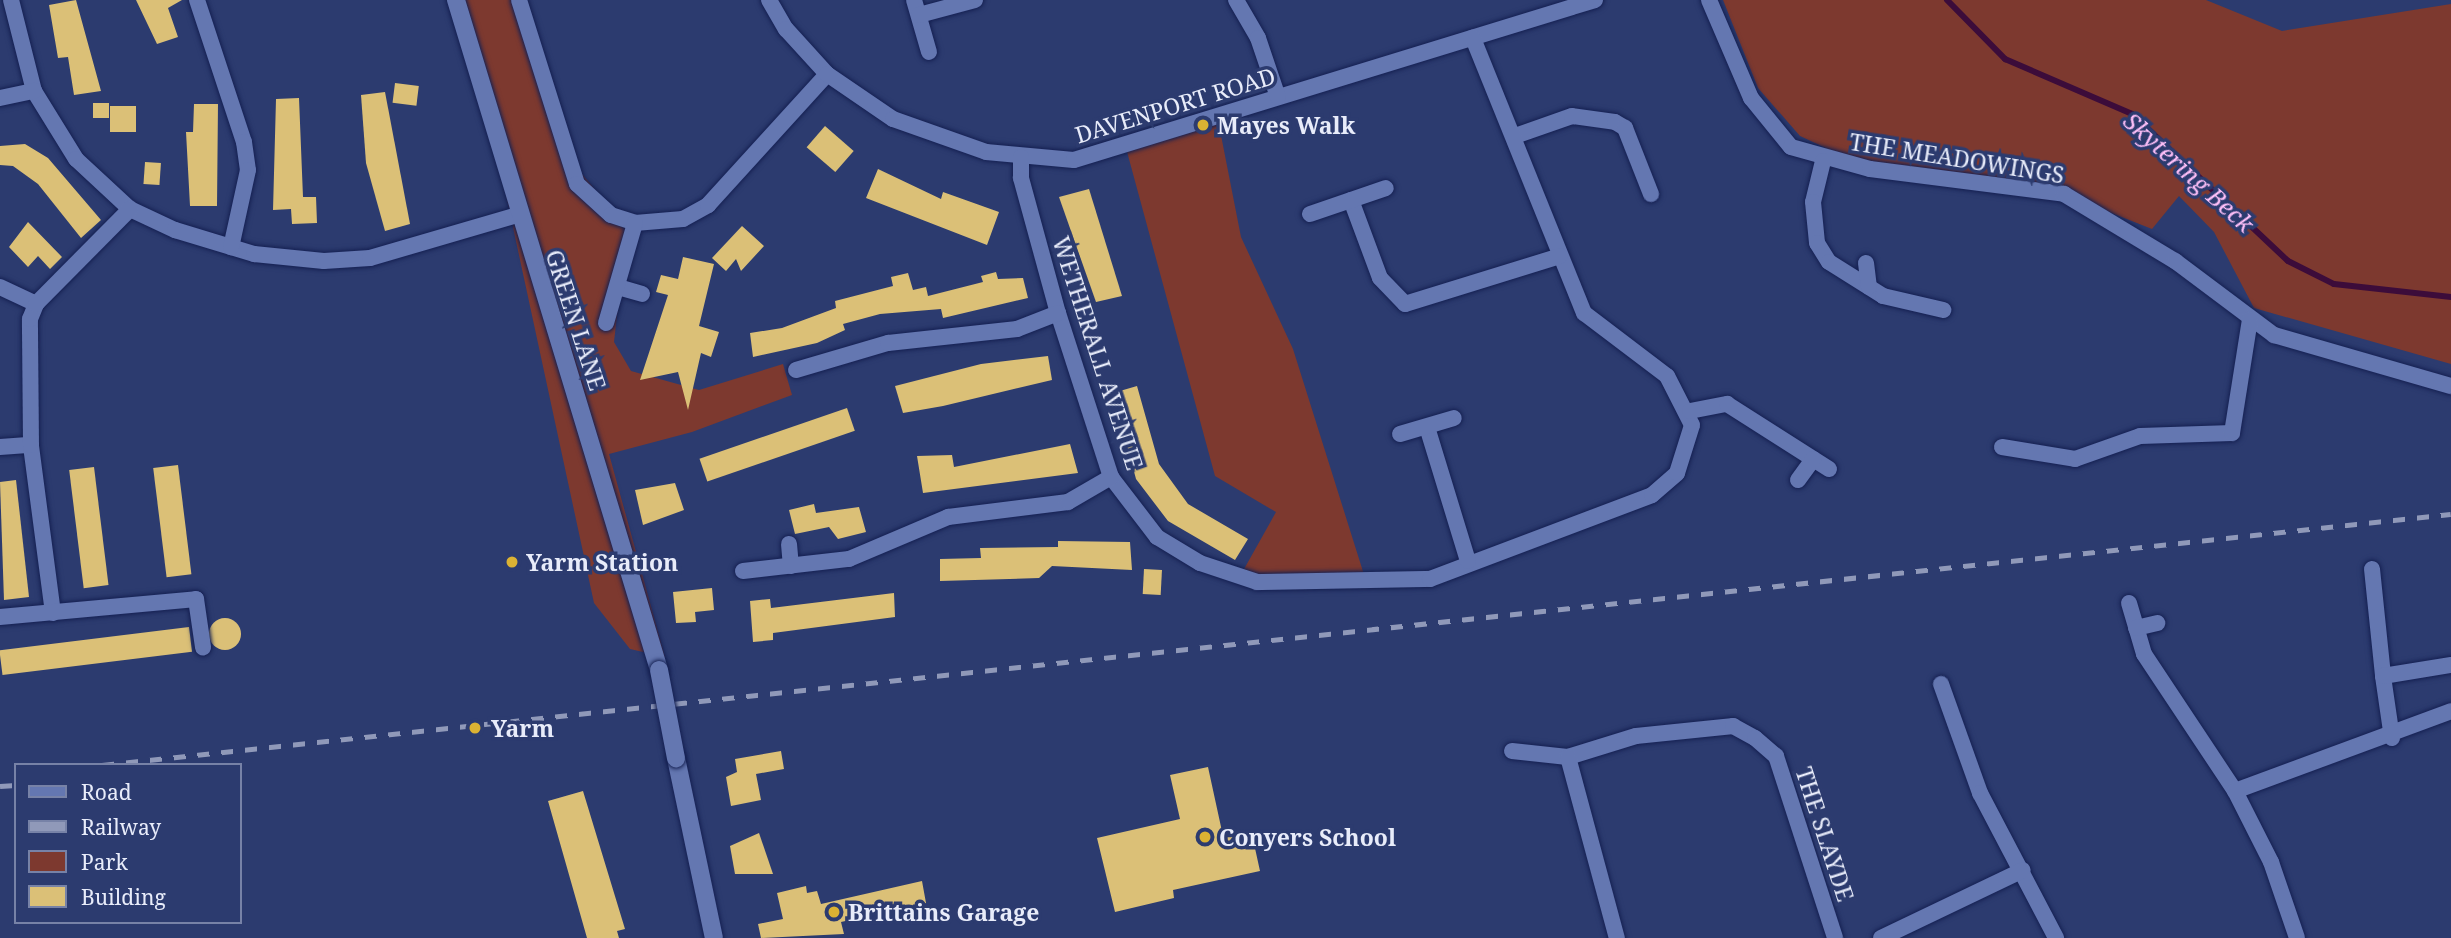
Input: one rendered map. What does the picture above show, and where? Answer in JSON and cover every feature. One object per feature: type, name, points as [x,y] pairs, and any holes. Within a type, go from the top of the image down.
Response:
[{"type":"main road","name":"GREEN LANE","points":[[456,0],[517,215],[657,661],[714,938]]},
{"type":"street","points":[[11,0],[34,91],[76,159],[130,209],[231,247],[290,261],[370,258],[517,215]]},
{"type":"street","points":[[197,0],[244,142],[248,170],[231,247]]},
{"type":"street","points":[[519,0],[577,184],[611,215],[635,223],[683,219],[708,205],[827,74]]},
{"type":"street","name":"DAVENPORT ROAD","points":[[769,0],[786,29],[827,74],[892,119],[937,138],[1021,157],[1074,160],[1126,148],[1278,97],[1595,0]]},
{"type":"street","points":[[929,52],[917,8],[975,0]]},
{"type":"street","points":[[1236,0],[1258,38],[1278,97]]},
{"type":"street","name":"THE MEADOWINGS","points":[[1709,0],[1751,98],[1791,147],[1823,161],[2064,194],[2175,261],[2250,319],[2329,354],[2451,386]]},
{"type":"street","points":[[1473,38],[1515,136],[1584,313],[1667,376],[1690,411],[1727,404],[1829,469]]},
{"type":"street","points":[[0,98],[34,91]]},
{"type":"street","points":[[1515,136],[1572,116],[1615,122],[1625,128],[1651,194]]},
{"type":"street","name":"WETHERALL AVENUE","points":[[1021,157],[1021,178],[1058,313],[1111,477],[1157,537],[1239,578],[1289,584],[1430,579],[1468,561],[1603,519],[1652,495],[1677,473],[1688,452],[1690,411]]},
{"type":"street","points":[[1823,161],[1813,202],[1817,243],[1829,262],[1869,287],[1943,310]]},
{"type":"street","points":[[1310,214],[1386,188]]},
{"type":"street","points":[[1352,200],[1380,278],[1405,304],[1560,256]]},
{"type":"street","points":[[53,613],[31,445],[26,362],[36,304],[130,209]]},
{"type":"street","points":[[606,323],[635,223]]},
{"type":"street","points":[[1866,263],[1869,287]]},
{"type":"street","points":[[0,287],[36,304]]},
{"type":"street","points":[[618,287],[642,294]]},
{"type":"street","points":[[796,370],[888,343],[1017,329],[1058,313]]},
{"type":"street","points":[[2002,447],[2075,459],[2140,436],[2231,433],[2250,319]]},
{"type":"street","points":[[1399,434],[1454,418]]},
{"type":"street","points":[[1427,427],[1468,561]]},
{"type":"street","points":[[0,447],[31,445]]},
{"type":"street","points":[[1798,480],[1813,459]]},
{"type":"street","points":[[743,570],[849,559],[947,517],[1068,502],[1111,477]]},
{"type":"street","points":[[789,544],[791,566]]},
{"type":"street","points":[[2371,569],[2392,738]]},
{"type":"street","points":[[0,617],[196,599],[203,647]]},
{"type":"street","points":[[2129,603],[2150,665],[2235,791],[2271,862],[2297,938]]},
{"type":"street","points":[[2136,628],[2157,623]]},
{"type":"street","points":[[2383,676],[2451,665]]},
{"type":"street","points":[[1941,684],[1980,793],[2023,870],[2056,938]]},
{"type":"street","points":[[2235,791],[2326,754],[2392,738],[2451,711]]},
{"type":"street","name":"THE SLAYDE","points":[[1512,751],[1568,757],[1636,736],[1733,726],[1755,738],[1776,756],[1835,938]]},
{"type":"street","points":[[1568,757],[1617,938]]},
{"type":"street","points":[[1881,938],[2023,870]]},
{"type":"green space","points":[[464,0],[525,0],[578,169],[627,228],[614,342],[631,371],[699,390],[783,364],[792,395],[692,432],[609,454],[665,657],[630,649],[594,603]]},
{"type":"green space","points":[[1723,0],[2206,0],[2282,31],[2451,4],[2451,364],[2254,308],[2214,232],[2179,196],[2152,229],[2076,199],[1843,156],[1800,136],[1758,88]]},
{"type":"green space","points":[[1218,120],[1241,237],[1293,349],[1366,581],[1239,578],[1276,512],[1215,476],[1126,148]]},
{"type":"building","points":[[76,0],[101,91],[74,95],[68,57],[58,58],[49,5]]},
{"type":"building","points":[[136,0],[182,0],[168,8],[178,37],[157,44]]},
{"type":"building","points":[[395,83],[419,86],[416,106],[393,103]]},
{"type":"building","points":[[385,92],[410,224],[385,231],[366,163],[361,95]]},
{"type":"building","points":[[299,98],[303,197],[316,197],[317,223],[292,224],[291,209],[273,210],[276,99]]},
{"type":"building","points":[[93,103],[109,103],[109,118],[93,118]]},
{"type":"building","points":[[194,104],[218,104],[217,206],[190,206],[186,132],[193,132]]},
{"type":"building","points":[[110,106],[136,106],[136,132],[110,132]]},
{"type":"building","points":[[825,126],[854,151],[835,172],[807,147]]},
{"type":"building","points":[[25,144],[48,158],[101,220],[81,238],[38,184],[13,166],[0,165],[0,146]]},
{"type":"building","points":[[145,162],[161,163],[159,185],[143,184]]},
{"type":"building","points":[[878,169],[941,199],[943,192],[999,212],[987,245],[866,198]]},
{"type":"building","points":[[1089,189],[1122,296],[1096,302],[1059,197]]},
{"type":"building","points":[[28,222],[62,257],[50,269],[38,256],[28,267],[9,247]]},
{"type":"building","points":[[742,226],[764,246],[741,271],[736,259],[726,271],[712,258]]},
{"type":"building","points":[[683,257],[714,264],[699,326],[719,332],[711,357],[701,353],[688,410],[678,372],[640,380],[668,295],[656,292],[661,275],[678,279]]},
{"type":"building","points":[[996,272],[998,279],[1023,278],[1028,298],[943,318],[941,309],[880,314],[843,324],[845,330],[817,343],[753,357],[750,333],[782,328],[836,308],[835,301],[893,286],[891,277],[908,273],[913,290],[926,287],[928,296],[983,282],[981,276]]},
{"type":"building","points":[[1048,356],[1052,380],[943,406],[903,413],[895,386],[981,364]]},
{"type":"building","points":[[1137,386],[1159,464],[1188,504],[1248,539],[1235,560],[1168,521],[1136,479],[1113,393]]},
{"type":"building","points":[[847,408],[855,431],[707,481],[699,459]]},
{"type":"building","points":[[1070,444],[1078,473],[923,493],[917,456],[952,455],[954,467]]},
{"type":"building","points":[[178,465],[191,574],[167,577],[153,468]]},
{"type":"building","points":[[94,467],[109,585],[84,588],[69,470]]},
{"type":"building","points":[[16,480],[29,597],[4,600],[0,482]]},
{"type":"building","points":[[675,483],[684,510],[643,525],[635,490]]},
{"type":"building","points":[[814,504],[816,513],[859,507],[866,532],[838,539],[829,527],[795,534],[789,510]]},
{"type":"building","points":[[1058,541],[1130,542],[1132,570],[1052,566],[1039,578],[940,581],[940,559],[981,558],[980,548],[1058,547]]},
{"type":"building","points":[[1144,569],[1162,570],[1161,595],[1143,594]]},
{"type":"building","points":[[712,588],[714,610],[695,612],[696,622],[676,623],[673,592]]},
{"type":"building","points":[[894,593],[895,617],[773,633],[773,640],[753,642],[750,601],[770,599],[771,608]]},
{"type":"building","points":[[225,618],[236,623],[241,634],[236,645],[225,650],[214,645],[209,634],[214,623]]},
{"type":"building","points":[[189,627],[192,652],[2,675],[0,650]]},
{"type":"building","points":[[781,751],[784,769],[756,774],[761,800],[731,806],[726,777],[737,772],[735,759]]},
{"type":"building","points":[[1208,767],[1223,836],[1251,830],[1260,871],[1173,890],[1174,898],[1115,912],[1097,838],[1180,819],[1170,775]]},
{"type":"building","points":[[583,791],[625,929],[617,931],[619,938],[587,938],[548,801]]},
{"type":"building","points":[[759,833],[773,874],[735,874],[730,846]]},
{"type":"building","name":"Brittains Garage","points":[[922,881],[926,903],[841,922],[844,934],[761,938],[758,924],[783,919],[777,893],[806,886],[807,893],[817,891],[821,904]]},
{"type":"waterway","name":"Skytering Beck","points":[[1947,0],[2005,59],[2132,114],[2288,261],[2334,284],[2451,297]]},
{"type":"railway","points":[[121,763],[2451,514]]},
{"type":"railway","points":[[0,786],[14,785]]},
{"type":"place","name":"Mayes Walk","points":[[1203,125]]},
{"type":"place","name":"Yarm Station","points":[[512,562]]},
{"type":"place","name":"Yarm","points":[[475,728]]},
{"type":"place","name":"Conyers School","points":[[1205,837]]},
{"type":"place","name":"Brittains Garage","points":[[834,912]]}]
